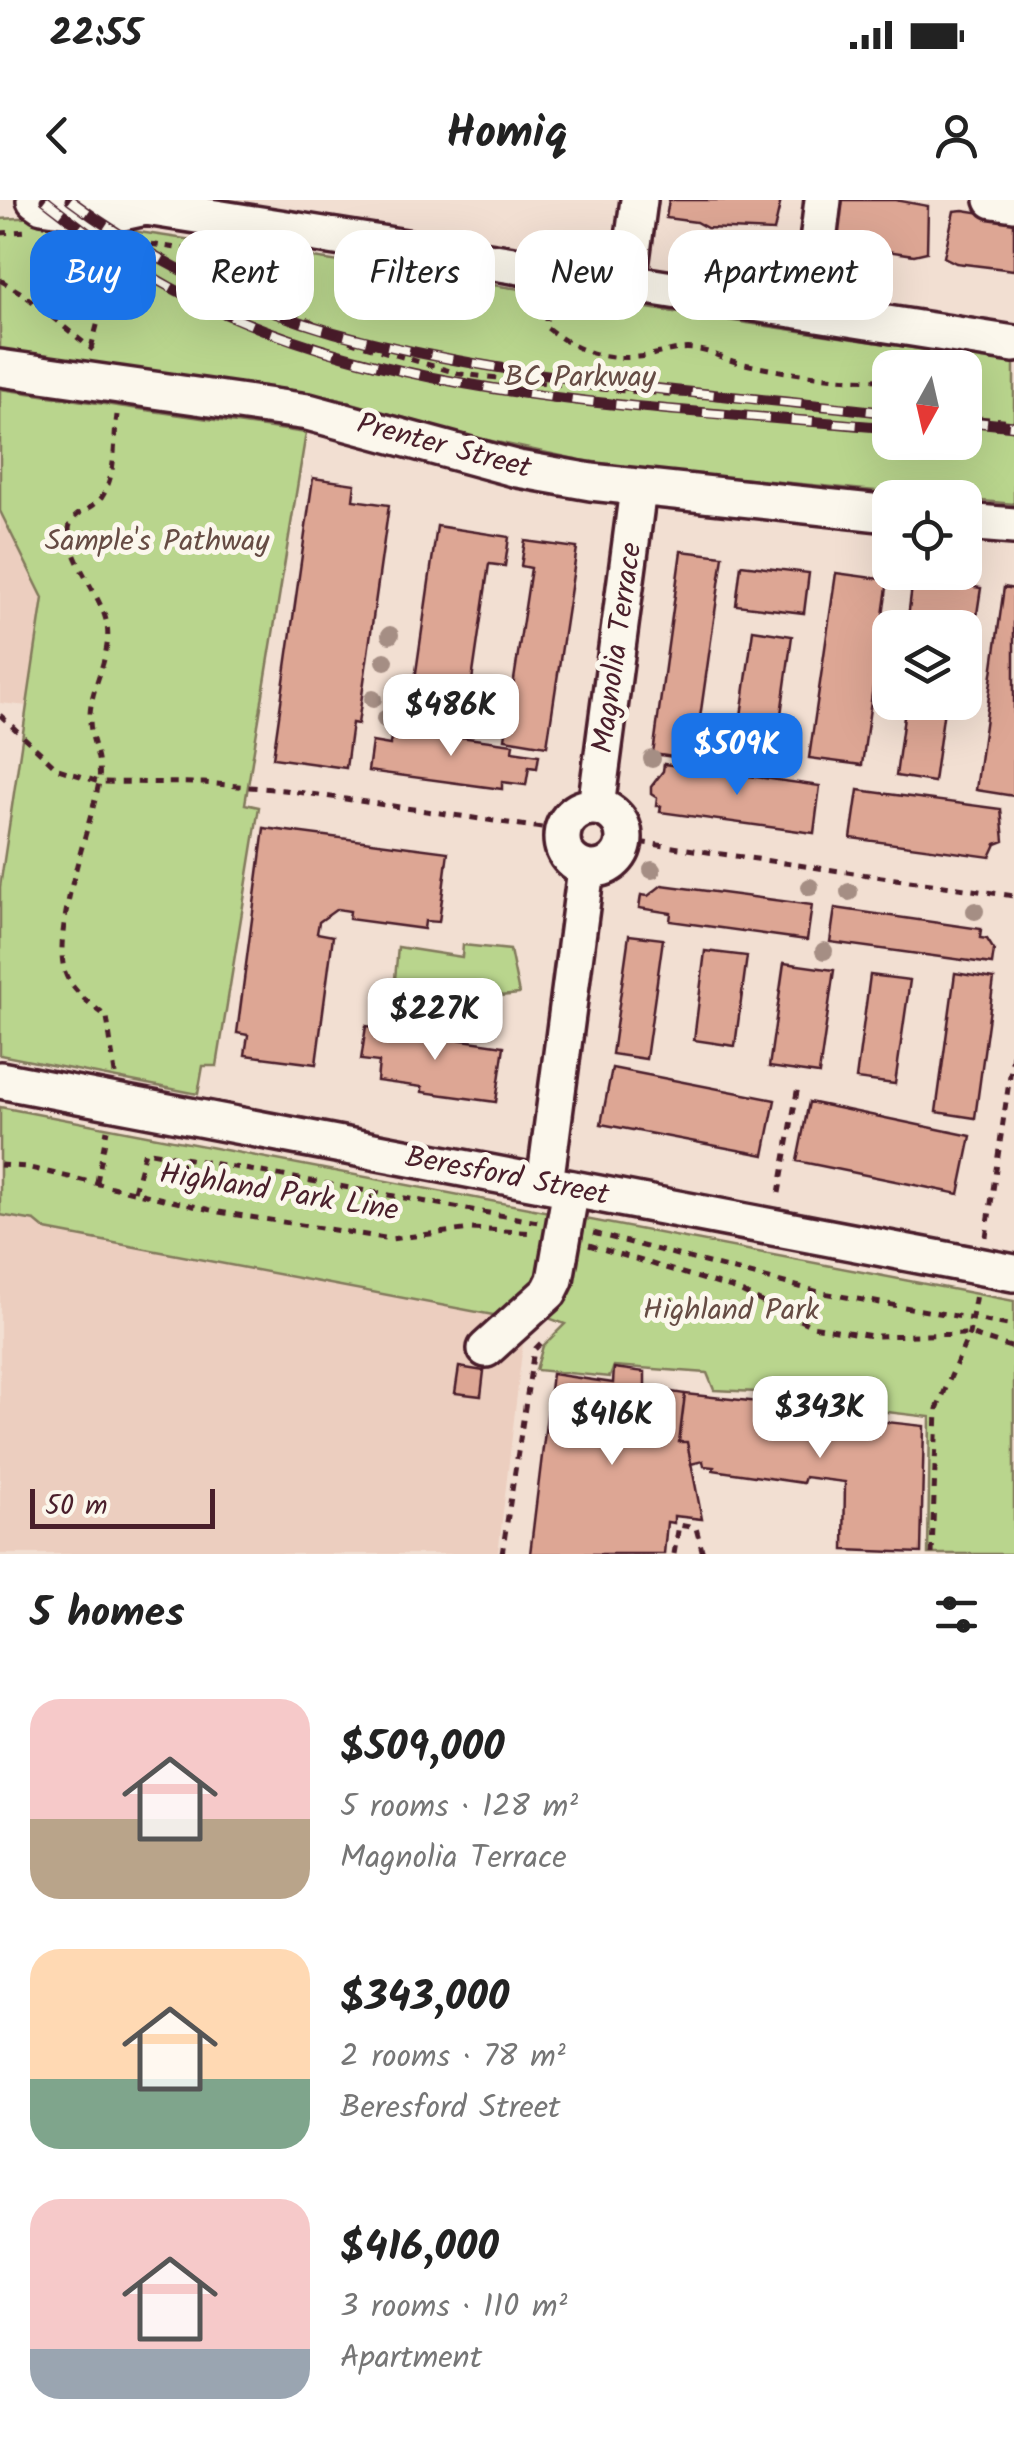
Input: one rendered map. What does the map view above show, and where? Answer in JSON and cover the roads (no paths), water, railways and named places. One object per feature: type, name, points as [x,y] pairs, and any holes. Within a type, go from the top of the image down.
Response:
[{"type":"street","points":[[35,200],[42,205],[108,215],[138,203],[515,264]]},
{"type":"street","points":[[635,230],[639,200]]},
{"type":"street","points":[[819,230],[823,200]]},
{"type":"street","points":[[992,200],[1014,203]]},
{"type":"street","points":[[874,320],[1014,344]]},
{"type":"street","name":"Prenter Street","points":[[0,368],[308,412],[518,469],[638,489],[872,512]]},
{"type":"street","name":"Magnolia Terrace","points":[[596,807],[638,489]]},
{"type":"street","points":[[982,523],[1014,526]]},
{"type":"street","points":[[596,807],[613,814],[624,840],[622,850],[608,866],[586,869],[569,859],[562,831],[571,815],[596,807]]},
{"type":"street","points":[[486,1349],[548,1292],[578,1247],[558,1186],[586,869]]},
{"type":"street","name":"Beresford Street","points":[[0,1080],[1014,1273]]},
{"type":"railway","points":[[45,200],[121,257],[170,287],[253,325],[339,355],[429,377],[521,393],[872,426]]},
{"type":"railway","points":[[70,200],[137,245],[209,285],[285,317],[363,340],[559,377],[872,411]]},
{"type":"railway","points":[[982,423],[1014,426]]},
{"type":"park label","name":"BC Parkway","points":[[580,378]]},
{"type":"park label","name":"Sample's Pathway","points":[[157,542]]},
{"type":"park label","name":"Highland Park","points":[[731,1311]]}]
